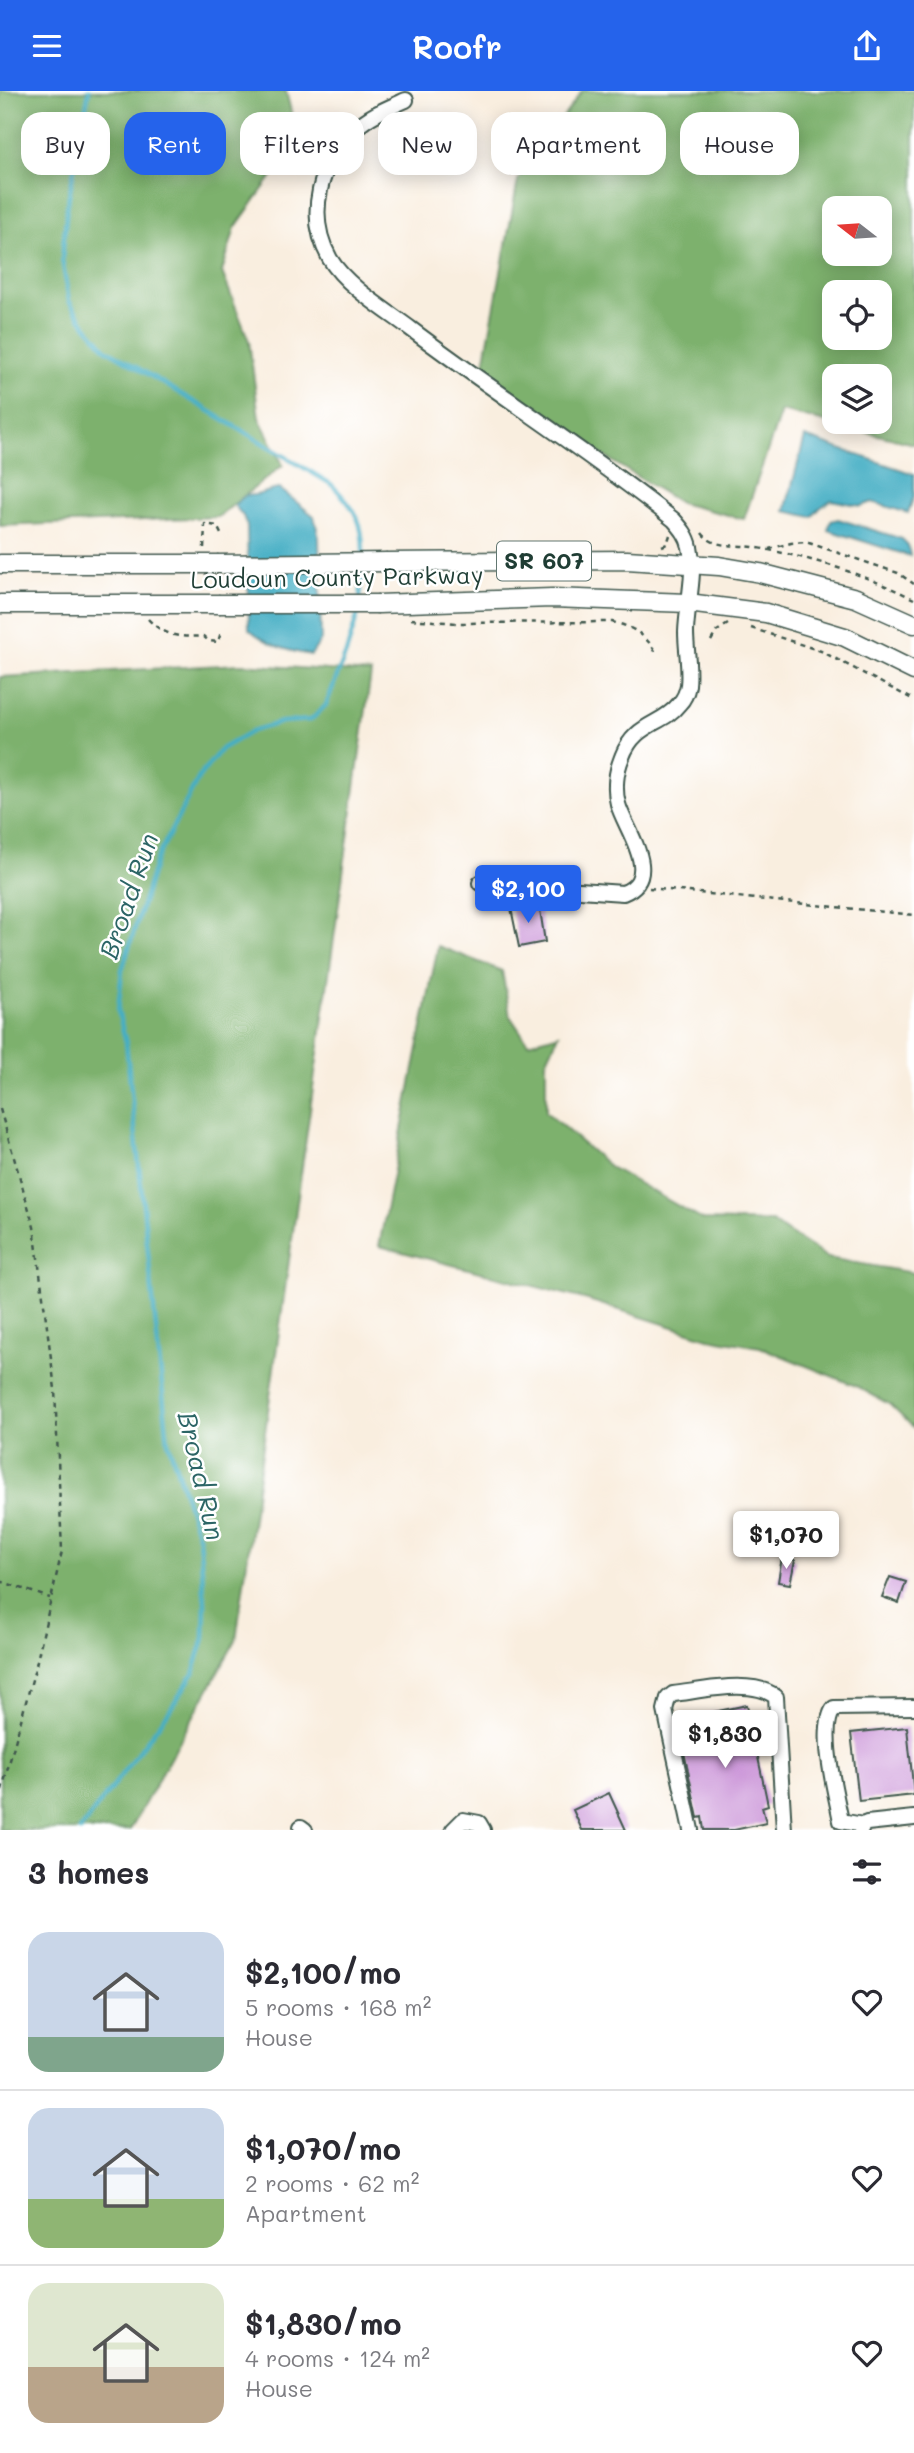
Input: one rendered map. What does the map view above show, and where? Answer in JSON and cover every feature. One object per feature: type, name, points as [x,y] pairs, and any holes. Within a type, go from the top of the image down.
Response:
[{"type":"main road","name":"Loudoun County Parkway","points":[[0,564],[627,560],[692,563],[740,569],[856,598],[914,624]]},
{"type":"main road","name":"Loudoun County Parkway","points":[[0,604],[378,604],[552,598],[688,603],[766,613],[845,637],[914,671]]},
{"type":"lane","points":[[406,100],[381,111],[355,129],[327,165],[317,204],[323,244],[332,262],[354,285],[465,370],[674,520],[685,532],[692,563],[688,603],[686,692],[679,705],[635,735],[623,753],[619,765],[617,802],[639,848],[638,877],[634,886],[622,893],[480,883]]},
{"type":"lane","points":[[691,1830],[665,1710],[668,1698],[673,1694],[742,1687],[768,1690],[776,1697],[784,1830]]},
{"type":"lane","points":[[914,1707],[834,1708],[827,1725],[832,1777],[841,1821],[862,1828],[914,1818]]},
{"type":"lane","points":[[453,1830],[463,1820],[479,1823],[483,1830]]},
{"type":"path","points":[[204,550],[205,524],[217,526],[221,534]]},
{"type":"path","points":[[702,533],[706,542],[769,550],[837,566],[914,600]]},
{"type":"path","points":[[769,550],[791,543],[806,542],[904,575],[914,583]]},
{"type":"path","points":[[667,544],[671,547]]},
{"type":"path","points":[[145,617],[164,633],[176,637],[203,636],[209,641],[218,642],[222,632]]},
{"type":"path","points":[[410,619],[456,624],[612,622],[635,630],[657,655]]},
{"type":"path","points":[[711,641],[715,629],[730,623]]},
{"type":"path","points":[[750,627],[821,651],[914,700]]},
{"type":"path","points":[[647,641],[652,637]]},
{"type":"path","points":[[634,886],[914,915]]},
{"type":"path","points":[[0,1109],[34,1227],[55,1389],[62,1551],[36,1665],[0,1797]]},
{"type":"path","points":[[0,1581],[50,1598]]},
{"type":"green space","points":[[0,91],[286,91],[291,112],[240,112],[240,175],[273,175],[235,228],[222,272],[249,341],[259,418],[283,465],[218,517],[0,526]]},
{"type":"green space","points":[[582,91],[914,91],[914,444],[874,434],[892,434],[892,364],[822,364],[822,421],[781,411],[744,519],[680,503],[481,380],[518,180],[522,175],[666,175],[666,112],[567,112]]},
{"type":"green space","points":[[241,664],[371,673],[236,1640],[130,1830],[0,1830],[0,677]]},
{"type":"green space","points":[[438,946],[502,971],[510,1016],[528,1043],[559,1034],[546,1062],[546,1112],[610,1167],[703,1220],[772,1222],[828,1258],[914,1273],[914,1428],[889,1404],[856,1386],[760,1347],[708,1338],[588,1300],[379,1246]]},
{"type":"water","points":[[805,437],[914,474],[914,496],[908,513],[872,502],[861,506],[831,500],[812,517],[785,511]]},
{"type":"water","points":[[280,489],[314,516],[319,538],[321,640],[311,655],[278,647],[249,629],[247,526],[234,505],[246,495]]},
{"type":"water","points":[[838,519],[902,539],[908,545],[910,556],[828,530],[831,521]]},
{"type":"building","points":[[539,903],[545,942],[519,947],[511,908]]},
{"type":"building","points":[[782,1557],[795,1560],[790,1584],[778,1582]]},
{"type":"building","points":[[890,1577],[906,1582],[899,1603],[882,1597]]},
{"type":"building","points":[[747,1705],[768,1805],[762,1807],[766,1823],[734,1830],[704,1830],[702,1817],[698,1818],[681,1738],[689,1736],[685,1718]]},
{"type":"building","points":[[907,1727],[914,1795],[859,1801],[851,1733]]},
{"type":"building","points":[[609,1793],[626,1830],[582,1830],[573,1810]]},
{"type":"waterway","name":"Broad Run","points":[[89,91],[67,206],[62,259],[69,301],[106,349],[331,484],[357,517],[362,535],[363,559]]},
{"type":"waterway","name":"Broad Run","points":[[360,601],[362,568]]},
{"type":"waterway","name":"Broad Run","points":[[80,1830],[170,1710],[193,1674],[204,1638],[205,1602],[199,1539],[168,1442],[126,1043],[118,1011],[122,970],[156,860],[199,777],[221,749],[252,731],[282,722],[311,720],[326,705],[359,610]]}]
